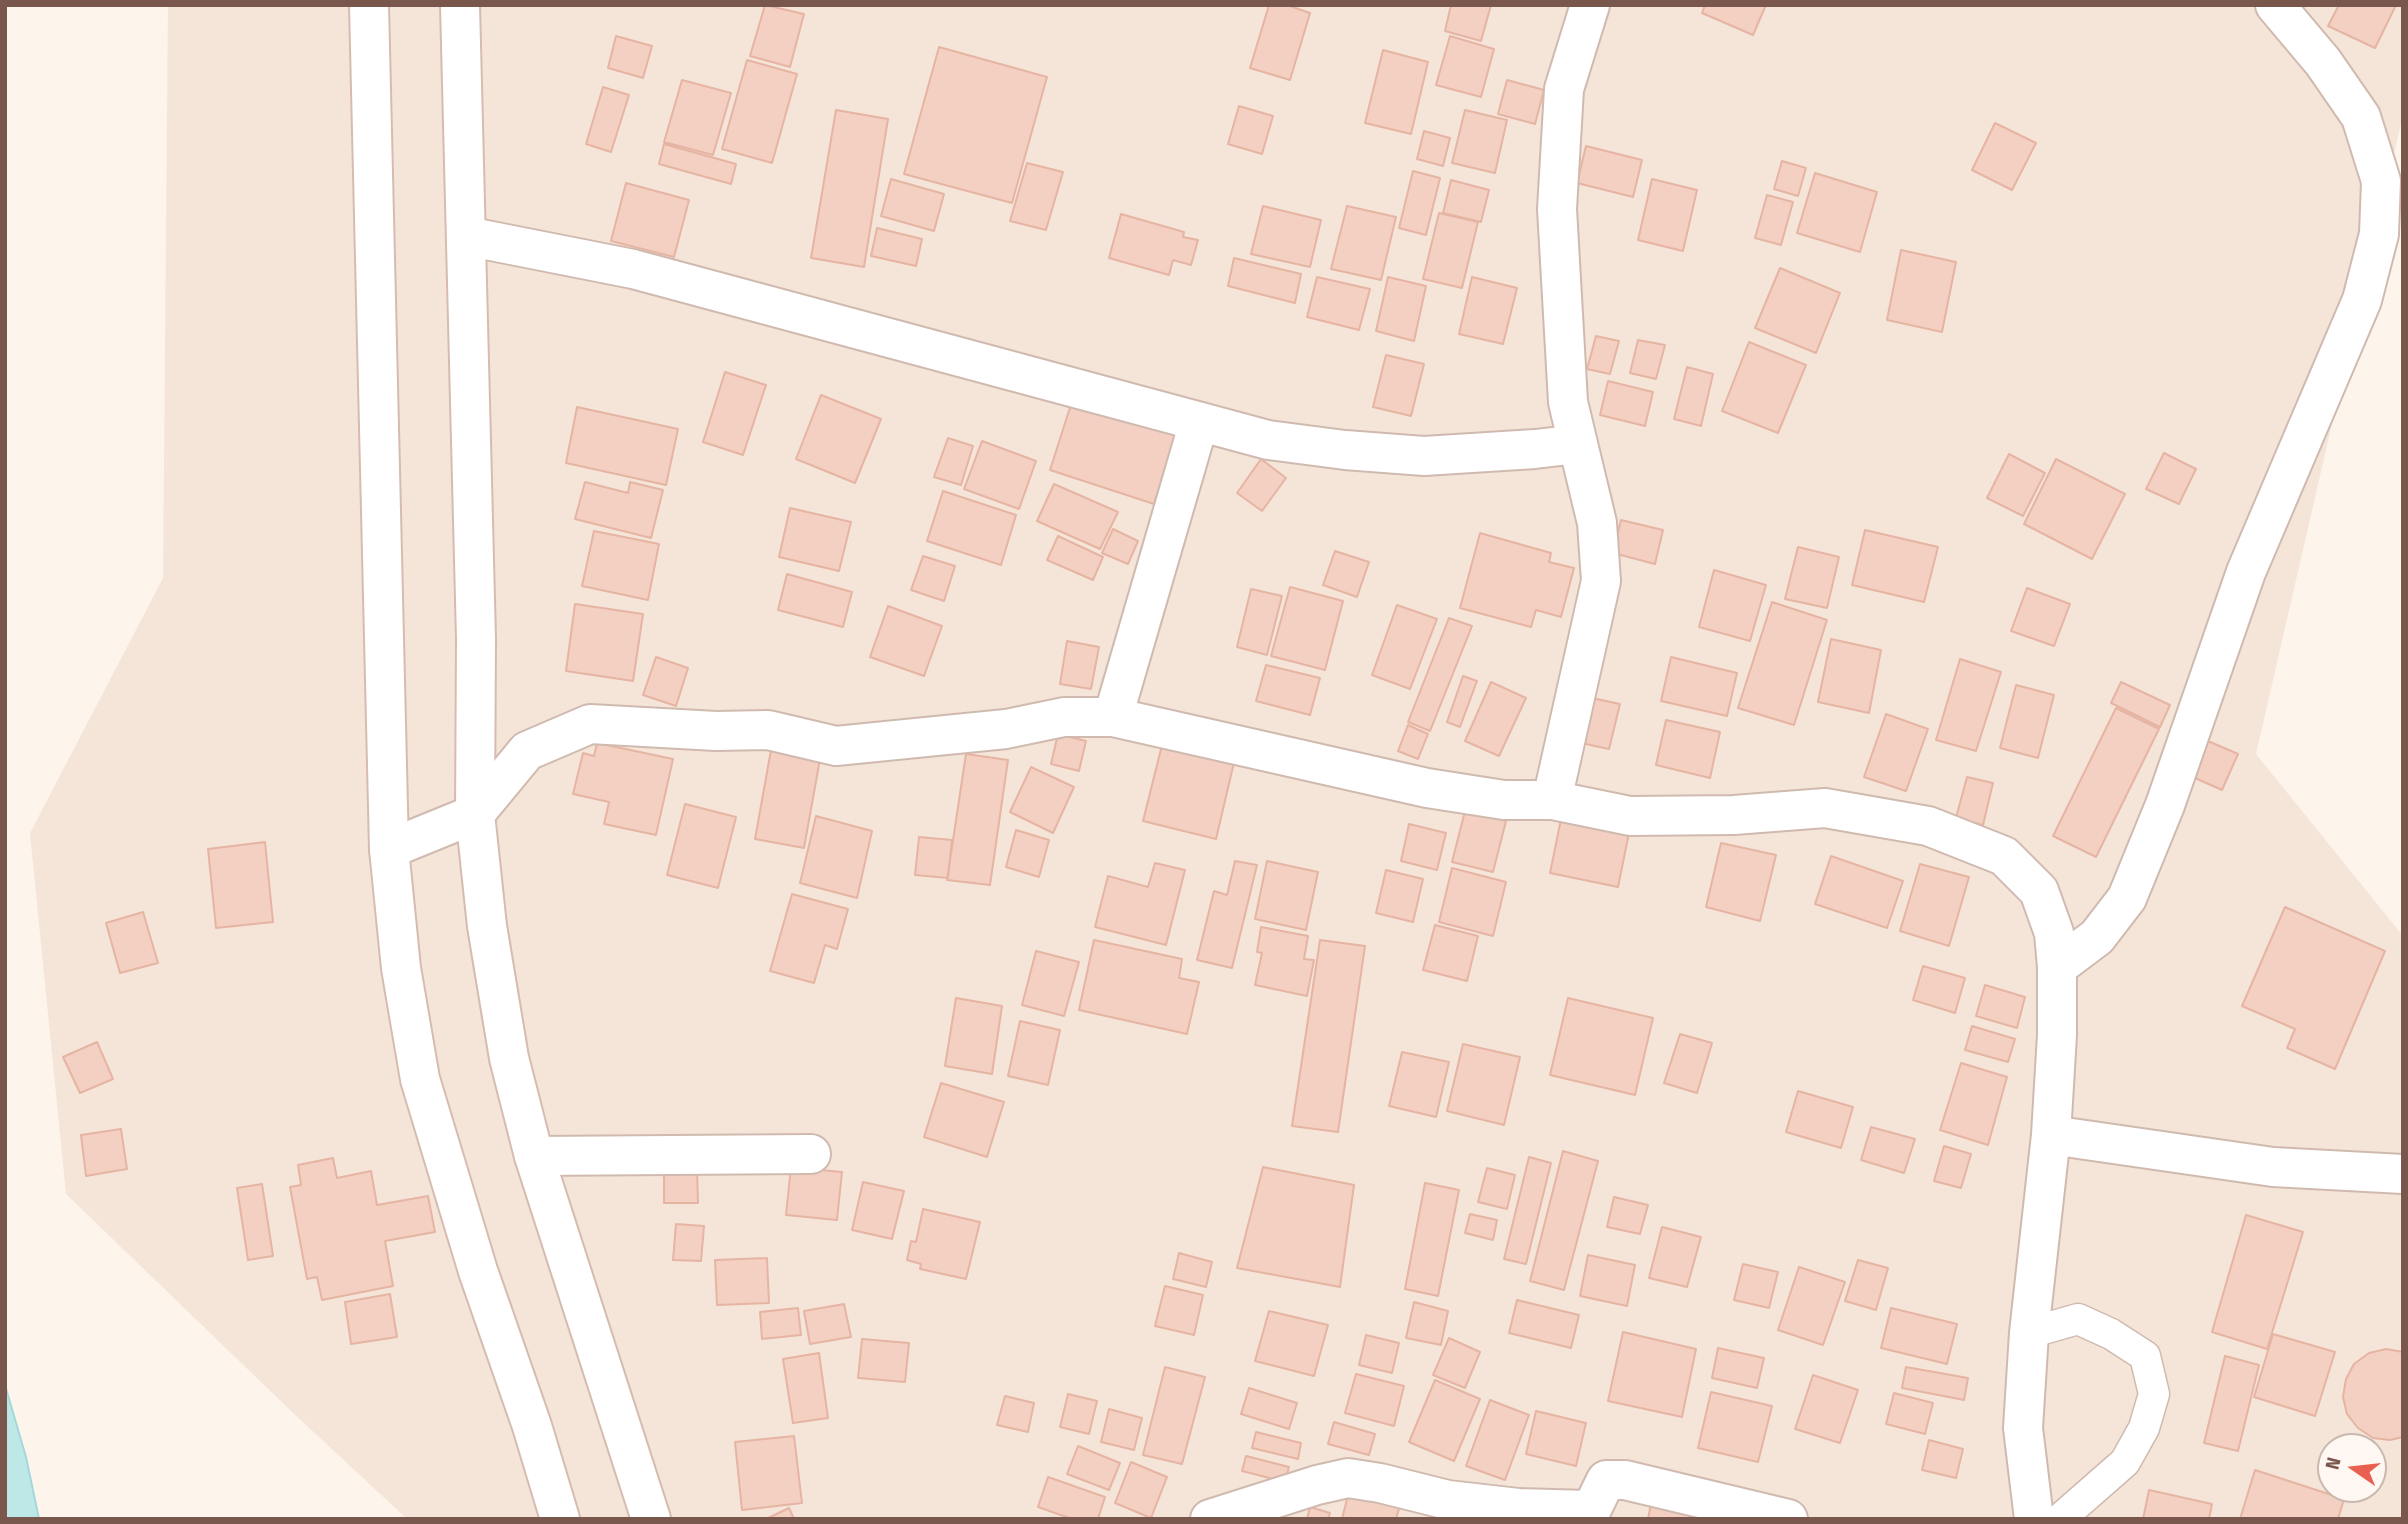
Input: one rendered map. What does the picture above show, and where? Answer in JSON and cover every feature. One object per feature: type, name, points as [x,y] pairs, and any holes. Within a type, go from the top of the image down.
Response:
[{"type":"street","points":[[369,5],[389,849],[401,968],[420,1079],[478,1271],[532,1426],[560,1519]]},
{"type":"street","points":[[460,5],[476,639],[475,814],[487,926],[507,1045],[534,1156],[651,1519]]},
{"type":"street","points":[[1552,800],[1601,581],[1597,523],[1568,402],[1557,209],[1564,89],[1590,5]]},
{"type":"street","points":[[2057,967],[2097,937],[2127,898],[2165,805],[2246,572],[2362,300],[2392,184],[2361,117],[2323,62],[2275,5]]},
{"type":"street","points":[[466,236],[633,269],[1268,439],[1345,450],[1424,457],[1578,444]]},
{"type":"street","points":[[1113,717],[1199,422]]},
{"type":"street","points":[[389,849],[475,814],[527,751],[590,724],[716,732],[768,730],[836,746],[1006,729],[1064,717],[1113,717],[1427,788],[1504,800],[1552,800],[1630,816],[1734,815],[1825,807],[1928,826],[2004,856],[2039,891],[2054,933],[2057,967],[2057,1035],[2051,1135],[2029,1333],[2023,1428],[2034,1519]]},
{"type":"street","points":[[2051,1135],[2273,1167],[2403,1174]]},
{"type":"street","points":[[534,1156],[811,1154]]},
{"type":"street","points":[[1210,1519],[1317,1485],[1348,1478],[1448,1500],[1588,1515],[1606,1480],[1625,1480],[1788,1519]]},
{"type":"lane","points":[[2029,1333],[2077,1319],[2111,1334],[2145,1356],[2154,1394],[2144,1428],[2125,1462],[2060,1519]]},
{"type":"shaded area","points":[[168,5],[2403,5],[2403,115],[2256,754],[2403,936],[2403,1519],[407,1519],[66,1194],[30,833],[163,578]]},
{"type":"water","points":[[5,1385],[26,1457],[39,1519],[5,1519]]},
{"type":"building","points":[[765,5],[804,14],[790,67],[750,56]]},
{"type":"building","points":[[1269,5],[1287,5],[1310,13],[1290,80],[1250,68]]},
{"type":"building","points":[[1451,5],[1491,5],[1481,41],[1445,31]]},
{"type":"building","points":[[1705,5],[1766,5],[1753,35],[1702,13]]},
{"type":"building","points":[[2339,5],[2396,5],[2375,48],[2328,26]]},
{"type":"building","points":[[616,36],[652,46],[643,78],[608,68]]},
{"type":"building","points":[[1450,36],[1494,49],[1481,97],[1436,85]]},
{"type":"building","points":[[939,47],[1047,77],[1012,203],[904,174]]},
{"type":"building","points":[[1383,50],[1428,62],[1411,134],[1365,123]]},
{"type":"building","points":[[747,60],[797,74],[772,163],[722,149]]},
{"type":"building","points":[[682,80],[731,93],[713,155],[664,142]]},
{"type":"building","points":[[1507,80],[1544,90],[1535,124],[1498,114]]},
{"type":"building","points":[[603,87],[629,95],[611,152],[586,144]]},
{"type":"building","points":[[1239,106],[1273,116],[1262,154],[1228,144]]},
{"type":"building","points":[[836,110],[888,119],[864,267],[811,258]]},
{"type":"building","points":[[1465,110],[1507,120],[1495,173],[1452,163]]},
{"type":"building","points":[[1995,123],[2036,143],[2012,190],[1972,170]]},
{"type":"building","points":[[1424,131],[1450,138],[1443,166],[1417,159]]},
{"type":"building","points":[[664,144],[736,164],[731,184],[659,164]]},
{"type":"building","points":[[1586,146],[1642,160],[1633,197],[1577,183]]},
{"type":"building","points":[[1782,161],[1806,168],[1798,196],[1774,189]]},
{"type":"building","points":[[1027,163],[1063,172],[1046,230],[1010,221]]},
{"type":"building","points":[[1413,171],[1440,178],[1426,235],[1399,228]]},
{"type":"building","points":[[1815,173],[1877,192],[1860,252],[1797,233]]},
{"type":"building","points":[[891,179],[944,194],[934,231],[881,216]]},
{"type":"building","points":[[1652,179],[1697,190],[1683,251],[1638,240]]},
{"type":"building","points":[[1451,180],[1489,190],[1481,222],[1443,213]]},
{"type":"building","points":[[626,183],[689,200],[674,257],[611,241]]},
{"type":"building","points":[[1767,195],[1793,202],[1781,245],[1755,238]]},
{"type":"building","points":[[1263,206],[1321,220],[1310,267],[1251,254]]},
{"type":"building","points":[[1347,206],[1396,217],[1381,280],[1331,269]]},
{"type":"building","points":[[1439,213],[1478,222],[1462,288],[1423,279]]},
{"type":"building","points":[[1121,214],[1184,232],[1183,237],[1198,240],[1191,265],[1173,260],[1169,275],[1109,258]]},
{"type":"building","points":[[877,228],[922,239],[916,266],[871,256]]},
{"type":"building","points":[[1901,250],[1956,262],[1942,332],[1887,320]]},
{"type":"building","points":[[1234,258],[1301,274],[1295,303],[1228,286]]},
{"type":"building","points":[[1780,268],[1840,293],[1816,353],[1755,328]]},
{"type":"building","points":[[1317,277],[1370,289],[1359,330],[1307,317]]},
{"type":"building","points":[[1388,277],[1426,286],[1414,341],[1376,331]]},
{"type":"building","points":[[1472,277],[1517,288],[1503,344],[1459,334]]},
{"type":"building","points":[[1596,336],[1619,341],[1610,374],[1587,369]]},
{"type":"building","points":[[1638,340],[1665,345],[1656,379],[1630,373]]},
{"type":"building","points":[[1749,342],[1806,365],[1778,433],[1722,411]]},
{"type":"building","points":[[1386,355],[1424,364],[1411,416],[1373,407]]},
{"type":"building","points":[[1687,367],[1713,374],[1701,426],[1674,419]]},
{"type":"building","points":[[725,372],[766,385],[743,455],[703,442]]},
{"type":"building","points":[[1608,381],[1653,392],[1645,426],[1600,415]]},
{"type":"building","points":[[1075,392],[1179,426],[1154,504],[1050,470]]},
{"type":"building","points":[[821,395],[881,419],[855,483],[796,459]]},
{"type":"building","points":[[577,407],[678,429],[666,485],[566,463]]},
{"type":"building","points":[[948,438],[973,446],[961,485],[934,477]]},
{"type":"building","points":[[982,441],[1036,461],[1019,509],[964,489]]},
{"type":"building","points":[[2164,453],[2196,469],[2179,504],[2146,489]]},
{"type":"building","points":[[2009,454],[2045,473],[2023,516],[1987,498]]},
{"type":"building","points":[[1261,459],[1286,478],[1262,511],[1237,493]]},
{"type":"building","points":[[2056,459],[2125,494],[2092,559],[2024,524]]},
{"type":"building","points":[[585,482],[628,493],[630,482],[663,490],[651,538],[575,519]]},
{"type":"building","points":[[1054,484],[1118,512],[1100,549],[1037,521]]},
{"type":"building","points":[[943,491],[1016,515],[1001,565],[927,541]]},
{"type":"building","points":[[790,508],[851,522],[839,571],[779,557]]},
{"type":"building","points":[[1621,520],[1663,530],[1655,564],[1613,553]]},
{"type":"building","points":[[1113,529],[1138,541],[1128,564],[1102,553]]},
{"type":"building","points":[[1865,530],[1938,547],[1924,602],[1852,585]]},
{"type":"building","points":[[594,531],[659,544],[648,600],[582,586]]},
{"type":"building","points":[[1480,533],[1551,553],[1549,562],[1574,568],[1561,617],[1536,610],[1531,627],[1460,608]]},
{"type":"building","points":[[1058,536],[1103,557],[1093,580],[1047,560]]},
{"type":"building","points":[[1798,547],[1839,557],[1827,608],[1785,599]]},
{"type":"building","points":[[1335,551],[1369,562],[1357,597],[1323,585]]},
{"type":"building","points":[[923,556],[955,566],[944,601],[911,590]]},
{"type":"building","points":[[1714,570],[1766,585],[1750,641],[1699,627]]},
{"type":"building","points":[[787,574],[852,592],[843,627],[778,610]]},
{"type":"building","points":[[1290,587],[1343,601],[1325,670],[1271,656]]},
{"type":"building","points":[[2027,588],[2070,604],[2054,646],[2011,631]]},
{"type":"building","points":[[1251,589],[1282,596],[1267,655],[1237,647]]},
{"type":"building","points":[[1772,602],[1827,620],[1794,725],[1738,708]]},
{"type":"building","points":[[575,604],[643,614],[633,681],[566,671]]},
{"type":"building","points":[[1397,605],[1437,619],[1410,689],[1372,675]]},
{"type":"building","points":[[888,606],[942,626],[924,676],[870,657]]},
{"type":"building","points":[[1449,618],[1472,626],[1430,731],[1408,722]]},
{"type":"building","points":[[1831,639],[1881,650],[1869,713],[1818,702]]},
{"type":"building","points":[[1067,641],[1099,647],[1091,689],[1060,684]]},
{"type":"building","points":[[656,657],[688,668],[676,706],[643,695]]},
{"type":"building","points":[[1671,657],[1737,673],[1727,716],[1661,701]]},
{"type":"building","points":[[1960,659],[2001,672],[1976,751],[1936,740]]},
{"type":"building","points":[[1266,665],[1320,678],[1310,715],[1256,701]]},
{"type":"building","points":[[1463,676],[1477,681],[1460,727],[1447,722]]},
{"type":"building","points":[[1491,682],[1526,698],[1499,756],[1465,741]]},
{"type":"building","points":[[2121,682],[2170,705],[2160,727],[2111,703]]},
{"type":"building","points":[[2016,685],[2054,695],[2038,758],[2000,748]]},
{"type":"building","points":[[1592,698],[1620,704],[1609,749],[1581,743]]},
{"type":"building","points":[[2116,708],[2159,729],[2096,857],[2053,836]]},
{"type":"building","points":[[1886,714],[1928,729],[1906,791],[1864,777]]},
{"type":"building","points":[[1666,720],[1720,732],[1710,778],[1656,765]]},
{"type":"building","points":[[1408,725],[1428,734],[1418,759],[1398,751]]},
{"type":"building","points":[[1058,734],[1086,741],[1079,771],[1051,764]]},
{"type":"building","points":[[1164,737],[1236,754],[1216,839],[1143,821]]},
{"type":"building","points":[[2201,738],[2238,754],[2222,790],[2186,774]]},
{"type":"building","points":[[597,743],[673,759],[656,835],[604,824],[609,802],[573,794],[583,753],[594,756]]},
{"type":"building","points":[[771,750],[820,759],[804,848],[755,839]]},
{"type":"building","points":[[966,754],[1008,760],[990,885],[947,880]]},
{"type":"building","points":[[1031,767],[1074,787],[1053,833],[1010,812]]},
{"type":"building","points":[[1967,777],[1993,783],[1983,825],[1956,818]]},
{"type":"building","points":[[685,804],[736,817],[718,888],[667,875]]},
{"type":"building","points":[[1465,811],[1506,821],[1493,872],[1452,862]]},
{"type":"building","points":[[816,816],[872,831],[857,898],[800,883]]},
{"type":"building","points":[[1561,819],[1629,833],[1618,887],[1550,873]]},
{"type":"building","points":[[1409,824],[1446,833],[1437,870],[1401,861]]},
{"type":"building","points":[[1016,830],[1049,840],[1039,877],[1006,867]]},
{"type":"building","points":[[919,837],[952,840],[948,878],[915,875]]},
{"type":"building","points":[[265,842],[273,922],[216,928],[208,849]]},
{"type":"building","points":[[1721,843],[1776,855],[1760,921],[1706,907]]},
{"type":"building","points":[[1831,856],[1903,881],[1887,928],[1815,904]]},
{"type":"building","points":[[1235,861],[1257,865],[1232,968],[1197,960],[1214,891],[1227,895]]},
{"type":"building","points":[[1267,861],[1318,872],[1306,930],[1255,919]]},
{"type":"building","points":[[1155,863],[1185,870],[1166,945],[1095,927],[1108,876],[1148,887]]},
{"type":"building","points":[[1920,864],[1969,877],[1949,946],[1900,931]]},
{"type":"building","points":[[1452,868],[1506,882],[1493,936],[1439,922]]},
{"type":"building","points":[[1386,870],[1423,879],[1413,922],[1376,913]]},
{"type":"building","points":[[792,894],[848,909],[837,949],[825,945],[814,983],[770,971]]},
{"type":"building","points":[[2285,907],[2385,951],[2335,1069],[2287,1048],[2295,1029],[2242,1006]]},
{"type":"building","points":[[143,912],[158,963],[120,973],[106,923]]},
{"type":"building","points":[[1435,925],[1478,936],[1467,981],[1423,970]]},
{"type":"building","points":[[1261,927],[1308,936],[1304,959],[1314,960],[1307,996],[1255,985],[1262,953],[1257,952]]},
{"type":"building","points":[[1094,940],[1182,959],[1179,978],[1199,982],[1187,1034],[1079,1010]]},
{"type":"building","points":[[1320,940],[1365,946],[1338,1132],[1292,1126]]},
{"type":"building","points":[[1036,951],[1079,962],[1064,1016],[1022,1005]]},
{"type":"building","points":[[1923,966],[1965,978],[1955,1013],[1913,1000]]},
{"type":"building","points":[[1985,985],[2025,997],[2017,1028],[1976,1016]]},
{"type":"building","points":[[956,998],[1002,1006],[992,1074],[945,1066]]},
{"type":"building","points":[[1568,998],[1653,1018],[1635,1095],[1550,1075]]},
{"type":"building","points":[[1020,1021],[1060,1030],[1048,1085],[1008,1076]]},
{"type":"building","points":[[1972,1026],[2015,1039],[2008,1062],[1965,1050]]},
{"type":"building","points":[[1680,1034],[1712,1043],[1697,1093],[1664,1083]]},
{"type":"building","points":[[97,1042],[113,1079],[80,1093],[63,1057]]},
{"type":"building","points":[[1463,1044],[1520,1057],[1504,1125],[1447,1111]]},
{"type":"building","points":[[1402,1052],[1449,1062],[1436,1117],[1389,1106]]},
{"type":"building","points":[[1961,1063],[2007,1077],[1988,1145],[1940,1130]]},
{"type":"building","points":[[941,1083],[1004,1102],[987,1157],[924,1137]]},
{"type":"building","points":[[1798,1091],[1853,1107],[1841,1148],[1786,1132]]},
{"type":"building","points":[[1871,1127],[1915,1139],[1904,1173],[1861,1160]]},
{"type":"building","points":[[121,1129],[127,1169],[86,1176],[81,1135]]},
{"type":"building","points":[[1944,1146],[1971,1154],[1961,1188],[1934,1181]]},
{"type":"building","points":[[1563,1151],[1598,1161],[1564,1290],[1530,1281]]},
{"type":"building","points":[[1529,1157],[1551,1163],[1526,1264],[1504,1259]]},
{"type":"building","points":[[333,1158],[337,1178],[371,1171],[377,1205],[428,1196],[435,1232],[385,1241],[393,1286],[322,1300],[317,1277],[307,1279],[290,1187],[301,1185],[298,1165]]},
{"type":"building","points":[[791,1167],[842,1172],[837,1220],[786,1215]]},
{"type":"building","points":[[1263,1167],[1354,1185],[1340,1287],[1237,1268]]},
{"type":"building","points":[[697,1168],[698,1203],[664,1203],[664,1169]]},
{"type":"building","points":[[1487,1168],[1515,1175],[1507,1209],[1478,1202]]},
{"type":"building","points":[[863,1182],[904,1191],[892,1239],[852,1230]]},
{"type":"building","points":[[1425,1183],[1459,1190],[1438,1296],[1405,1289]]},
{"type":"building","points":[[262,1184],[273,1256],[248,1260],[237,1188]]},
{"type":"building","points":[[1614,1197],[1648,1205],[1640,1234],[1607,1227]]},
{"type":"building","points":[[923,1209],[980,1222],[966,1279],[920,1269],[921,1264],[907,1260],[911,1241],[916,1242]]},
{"type":"building","points":[[1470,1214],[1497,1220],[1493,1240],[1465,1233]]},
{"type":"building","points":[[2246,1215],[2303,1232],[2267,1349],[2212,1332]]},
{"type":"building","points":[[676,1224],[704,1226],[701,1261],[673,1260]]},
{"type":"building","points":[[1662,1227],[1701,1237],[1687,1287],[1649,1278]]},
{"type":"building","points":[[1179,1253],[1212,1262],[1206,1287],[1173,1279]]},
{"type":"building","points":[[1588,1255],[1635,1265],[1627,1306],[1580,1296]]},
{"type":"building","points":[[767,1258],[769,1303],[717,1305],[715,1260]]},
{"type":"building","points":[[1858,1260],[1888,1268],[1876,1310],[1845,1301]]},
{"type":"building","points":[[1743,1264],[1778,1272],[1769,1308],[1734,1300]]},
{"type":"building","points":[[1799,1267],[1845,1282],[1823,1345],[1778,1330]]},
{"type":"building","points":[[1165,1286],[1203,1295],[1194,1335],[1155,1326]]},
{"type":"building","points":[[390,1294],[397,1337],[351,1344],[345,1302]]},
{"type":"building","points":[[1517,1300],[1579,1315],[1571,1348],[1509,1333]]},
{"type":"building","points":[[1414,1302],[1448,1311],[1441,1345],[1406,1338]]},
{"type":"building","points":[[844,1304],[851,1337],[810,1344],[804,1311]]},
{"type":"building","points":[[798,1308],[801,1335],[762,1339],[760,1312]]},
{"type":"building","points":[[1891,1308],[1957,1324],[1947,1364],[1881,1348]]},
{"type":"building","points":[[1269,1311],[1328,1325],[1314,1376],[1255,1361]]},
{"type":"building","points":[[1623,1332],[1696,1349],[1682,1417],[1608,1401]]},
{"type":"building","points":[[2273,1334],[2335,1352],[2315,1416],[2254,1397]]},
{"type":"building","points":[[1366,1335],[1399,1343],[1392,1373],[1359,1365]]},
{"type":"building","points":[[1449,1338],[1480,1352],[1465,1388],[1433,1375]]},
{"type":"building","points":[[862,1339],[909,1343],[905,1382],[858,1378]]},
{"type":"building","points":[[1718,1348],[1764,1358],[1757,1388],[1712,1378]]},
{"type":"building","points":[[2386,1349],[2403,1352],[2403,1437],[2390,1440],[2387,1440],[2387,1433],[2366,1433],[2347,1414],[2343,1397],[2346,1379],[2354,1364],[2369,1353]]},
{"type":"building","points":[[819,1353],[828,1418],[793,1423],[783,1359]]},
{"type":"building","points":[[2225,1356],[2259,1365],[2238,1451],[2204,1443]]},
{"type":"building","points":[[1165,1367],[1205,1377],[1182,1464],[1143,1455]]},
{"type":"building","points":[[1906,1367],[1968,1378],[1964,1400],[1902,1388]]},
{"type":"building","points":[[1356,1374],[1404,1386],[1394,1426],[1345,1413]]},
{"type":"building","points":[[1813,1375],[1858,1390],[1840,1443],[1795,1429]]},
{"type":"building","points":[[1435,1380],[1480,1399],[1454,1461],[1409,1442]]},
{"type":"building","points":[[1249,1388],[1297,1403],[1289,1429],[1241,1414]]},
{"type":"building","points":[[1711,1392],[1772,1406],[1758,1462],[1698,1448]]},
{"type":"building","points":[[1894,1393],[1933,1403],[1925,1434],[1886,1424]]},
{"type":"building","points":[[1068,1394],[1097,1401],[1089,1434],[1060,1427]]},
{"type":"building","points":[[1005,1396],[1034,1403],[1028,1432],[997,1425]]},
{"type":"building","points":[[1490,1400],[1529,1415],[1505,1480],[1466,1466]]},
{"type":"building","points":[[1109,1409],[1142,1418],[1134,1450],[1101,1442]]},
{"type":"building","points":[[1536,1411],[1586,1423],[1576,1466],[1526,1454]]},
{"type":"building","points":[[1334,1422],[1375,1434],[1369,1455],[1328,1444]]},
{"type":"building","points":[[1256,1432],[1301,1443],[1298,1459],[1252,1448]]},
{"type":"building","points":[[794,1436],[802,1503],[742,1510],[735,1442]]},
{"type":"building","points":[[1929,1440],[1963,1449],[1956,1478],[1922,1470]]},
{"type":"building","points":[[1078,1446],[1120,1463],[1109,1490],[1067,1474]]},
{"type":"building","points":[[1246,1456],[1289,1467],[1285,1482],[1242,1471]]},
{"type":"building","points":[[1131,1462],[1167,1477],[1151,1518],[1115,1503]]},
{"type":"building","points":[[2255,1470],[2317,1490],[2317,1503],[2343,1503],[2338,1519],[2240,1519]]},
{"type":"building","points":[[1048,1477],[1105,1497],[1098,1519],[1072,1519],[1038,1507]]},
{"type":"building","points":[[2149,1490],[2212,1504],[2209,1519],[2143,1519]]},
{"type":"building","points":[[1349,1491],[1400,1505],[1396,1519],[1342,1519]]},
{"type":"building","points":[[1653,1493],[1696,1501],[1693,1519],[1648,1519]]},
{"type":"building","points":[[1310,1507],[1330,1513],[1328,1519],[1307,1519]]},
{"type":"building","points":[[789,1508],[794,1519],[766,1519]]}]
